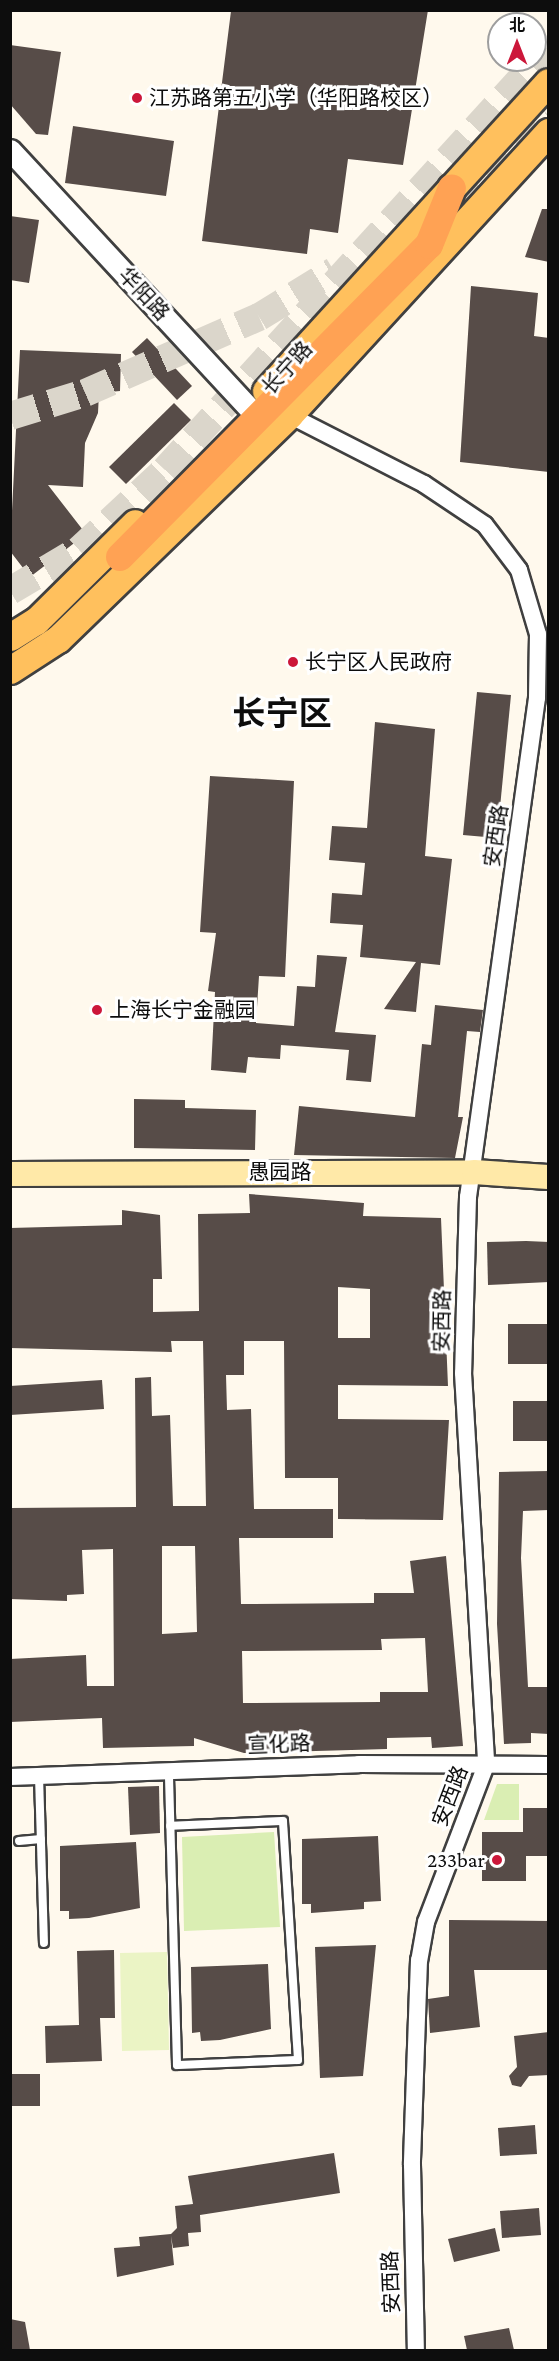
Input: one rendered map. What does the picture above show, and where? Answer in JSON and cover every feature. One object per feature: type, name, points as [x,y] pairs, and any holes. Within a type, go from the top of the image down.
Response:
[{"type":"highway","points":[[120,557],[269,412],[429,245],[452,188]]},
{"type":"main road","points":[[452,188],[549,82]]},
{"type":"main road","name":"长宁路","points":[[10,670],[58,639],[269,412],[549,132]]},
{"type":"main road","name":"长宁路","points":[[10,637],[36,621],[269,412]]},
{"type":"main road","name":"愚园路","points":[[10,1174],[474,1172],[549,1177]]},
{"type":"street","name":"华阳路","points":[[10,150],[269,412]]},
{"type":"street","name":"安西路","points":[[269,412],[424,484],[485,525],[505,546],[531,600],[538,634],[537,698],[466,1224],[463,1373],[486,1765],[426,1922],[419,1960],[412,2154],[416,2350]]},
{"type":"street","name":"宣化路","points":[[10,1777],[169,1770],[549,1765]]},
{"type":"lane","points":[[169,1770],[170,1826],[177,2065],[298,2060],[283,1821],[170,1826]]},
{"type":"lane","points":[[39,1776],[44,1943]]},
{"type":"lane","points":[[19,1841],[41,1839]]},
{"type":"green space","points":[[497,1784],[519,1784],[519,1820],[484,1820]]},
{"type":"green space","points":[[274,1832],[280,1927],[184,1931],[182,1837]]},
{"type":"green space","points":[[167,1952],[169,2050],[122,2051],[120,1953]]},
{"type":"building","points":[[428,10],[403,165],[348,159],[338,233],[310,229],[307,254],[202,241],[231,11]]},
{"type":"building","points":[[10,45],[61,52],[48,135],[36,134],[10,104]]},
{"type":"building","points":[[73,126],[174,141],[166,196],[65,183]]},
{"type":"building","points":[[542,209],[549,209],[549,262],[525,257]]},
{"type":"building","points":[[10,216],[39,220],[29,283],[10,280]]},
{"type":"building","points":[[471,286],[538,293],[534,336],[549,338],[549,472],[460,462]]},
{"type":"building","points":[[147,338],[192,386],[177,400],[132,352]]},
{"type":"building","points":[[20,350],[121,354],[120,391],[99,393],[98,413],[85,443],[83,487],[48,485],[86,534],[30,577],[10,551]]},
{"type":"building","points":[[174,403],[191,420],[126,484],[109,467]]},
{"type":"building","points":[[477,692],[511,695],[497,838],[463,835]]},
{"type":"building","points":[[375,722],[435,729],[425,856],[452,859],[440,965],[421,963],[416,1012],[384,1009],[416,962],[360,957],[363,925],[330,923],[332,893],[362,895],[365,863],[329,860],[332,826],[367,828]]},
{"type":"building","points":[[210,776],[294,781],[285,977],[259,976],[256,1023],[294,1026],[297,986],[315,987],[317,955],[347,957],[335,1032],[376,1035],[371,1082],[346,1080],[349,1050],[281,1045],[280,1059],[248,1057],[246,1073],[211,1070],[215,992],[208,991],[216,933],[200,932]]},
{"type":"building","points":[[435,1005],[483,1010],[480,1032],[467,1031],[458,1117],[463,1117],[455,1158],[294,1155],[299,1106],[415,1117],[422,1044],[431,1045]]},
{"type":"building","points":[[134,1099],[185,1100],[185,1108],[256,1110],[255,1150],[134,1148]]},
{"type":"building","points":[[249,1194],[364,1203],[363,1216],[441,1218],[448,1386],[338,1385],[338,1419],[449,1420],[443,1520],[338,1519],[338,1478],[285,1478],[284,1341],[244,1341],[244,1375],[226,1375],[227,1410],[251,1409],[254,1509],[333,1509],[333,1538],[239,1538],[241,1604],[374,1603],[374,1593],[414,1593],[410,1561],[446,1556],[463,1746],[432,1748],[431,1737],[387,1738],[387,1749],[244,1753],[194,1738],[194,1746],[103,1748],[102,1718],[10,1722],[10,1659],[86,1655],[87,1686],[114,1686],[113,1549],[82,1550],[84,1594],[67,1595],[67,1601],[10,1599],[10,1508],[136,1507],[135,1378],[151,1377],[152,1416],[170,1415],[173,1506],[206,1506],[203,1341],[171,1341],[172,1352],[10,1348],[10,1228],[122,1225],[122,1210],[160,1215],[162,1279],[153,1279],[153,1312],[199,1311],[198,1214],[250,1213]],"holes":[[[338,1287],[370,1289],[370,1338],[338,1338]],[[162,1546],[195,1546],[197,1632],[162,1634]],[[425,1638],[428,1692],[380,1692],[380,1702],[243,1703],[242,1651],[382,1650],[381,1639]]]},
{"type":"building","points":[[487,1242],[549,1242],[549,1282],[488,1285]]},
{"type":"building","points":[[508,1324],[549,1324],[549,1364],[508,1364]]},
{"type":"building","points":[[102,1380],[104,1409],[10,1415],[10,1386]]},
{"type":"building","points":[[513,1401],[549,1401],[549,1441],[513,1441]]},
{"type":"building","points":[[549,1471],[549,1510],[523,1511],[521,1558],[528,1687],[549,1687],[549,1734],[531,1733],[531,1743],[504,1744],[497,1624],[499,1472]]},
{"type":"building","points":[[159,1786],[160,1833],[130,1835],[128,1787]]},
{"type":"building","points":[[523,1808],[549,1808],[549,1856],[526,1856],[526,1881],[482,1881],[482,1832],[523,1832]]},
{"type":"building","points":[[378,1836],[381,1901],[364,1902],[364,1909],[311,1913],[311,1904],[302,1904],[302,1839]]},
{"type":"building","points":[[136,1842],[140,1908],[89,1918],[69,1919],[69,1911],[60,1911],[60,1846]]},
{"type":"building","points":[[449,1920],[549,1921],[549,1970],[474,1970],[480,2027],[430,2033],[428,1999],[449,1996]]},
{"type":"building","points":[[376,1945],[363,2076],[320,2078],[315,1947]]},
{"type":"building","points":[[114,1950],[115,2018],[100,2018],[102,2061],[46,2063],[45,2026],[79,2025],[77,1951]]},
{"type":"building","points":[[268,1964],[271,2029],[220,2040],[201,2041],[200,2032],[192,2033],[191,1967]]},
{"type":"building","points":[[549,2032],[549,2075],[529,2076],[521,2087],[512,2085],[509,2076],[517,2067],[514,2036]]},
{"type":"building","points":[[10,2074],[40,2074],[40,2106],[10,2106]]},
{"type":"building","points":[[535,2125],[537,2154],[500,2156],[498,2128]]},
{"type":"building","points":[[334,2153],[340,2193],[200,2215],[201,2232],[188,2233],[189,2246],[173,2248],[171,2236],[174,2265],[117,2277],[114,2248],[140,2246],[139,2237],[171,2234],[177,2228],[175,2206],[193,2204],[188,2176]]},
{"type":"building","points":[[539,2208],[541,2235],[502,2238],[500,2211]]},
{"type":"building","points":[[495,2228],[500,2251],[454,2262],[448,2239]]},
{"type":"building","points":[[10,2319],[25,2322],[30,2350],[10,2350]]},
{"type":"building","points":[[509,2328],[514,2350],[467,2350],[464,2336]]},
{"type":"tunnel","points":[[10,591],[79,550],[165,470],[548,49]]},
{"type":"tunnel","points":[[451,197],[548,115]]},
{"type":"tunnel","points":[[10,416],[85,393],[259,317],[334,271]]},
{"type":"tunnel","points":[[65,605],[120,557]]},
{"type":"place","name":"江苏路第五小学（华阳路校区）","points":[[137,98]]},
{"type":"place","name":"长宁区人民政府","points":[[293,662]]},
{"type":"place","name":"上海长宁金融园","points":[[97,1010]]},
{"type":"place","name":"233bar","points":[[497,1860]]},
{"type":"district","name":"长宁区","points":[[282,714]]}]
